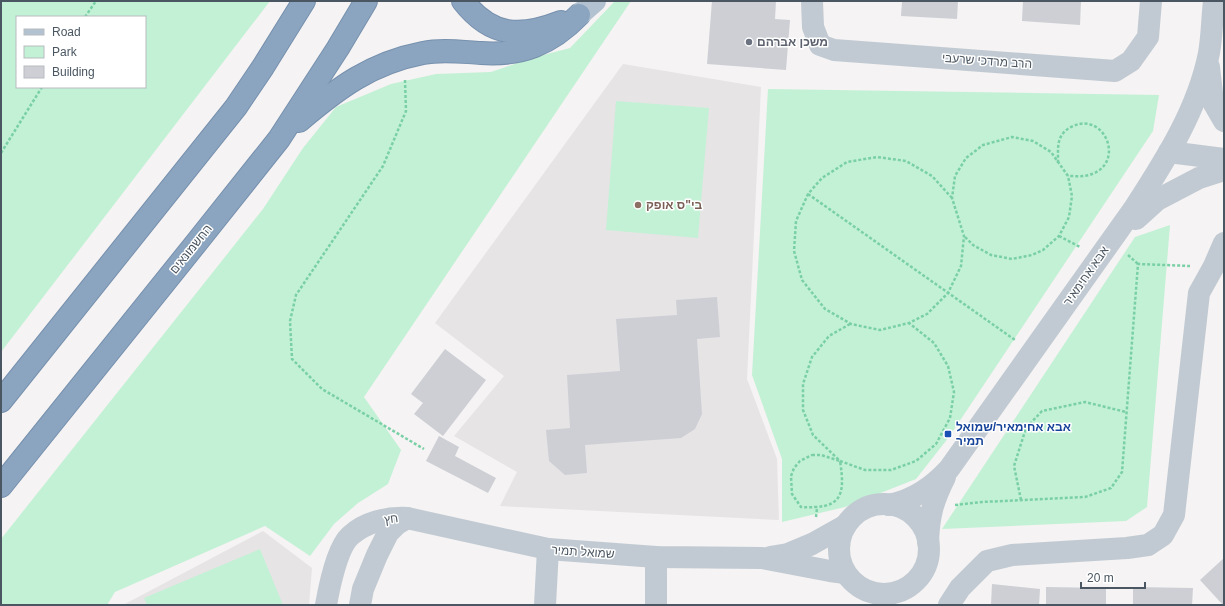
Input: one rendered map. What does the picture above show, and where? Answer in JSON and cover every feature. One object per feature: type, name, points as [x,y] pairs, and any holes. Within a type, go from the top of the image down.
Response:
[{"type":"highway","points":[[1,400],[236,107],[304,1]]},
{"type":"highway","name":"החשמונאים","points":[[1,486],[197,242],[278,138],[334,54],[366,1]]},
{"type":"highway","points":[[463,1],[472,14],[487,25],[505,32],[529,31],[548,27],[587,8]]},
{"type":"highway","points":[[278,138],[330,95],[363,74],[385,63],[404,57],[442,51],[500,53],[530,49],[558,34],[587,8]]},
{"type":"street","name":"הרב מרדכי שרעבי","points":[[812,1],[813,27],[820,45],[834,50],[1115,71],[1131,61],[1148,37],[1151,1]]},
{"type":"street","name":"אבא אחימאיר","points":[[889,505],[902,502],[932,486],[949,469],[1135,207],[1182,128],[1200,86],[1209,52],[1214,1]]},
{"type":"street","points":[[1209,52],[1210,82],[1213,102],[1224,121]]},
{"type":"street","points":[[1169,152],[1224,159]]},
{"type":"street","points":[[1111,241],[1157,200],[1198,178],[1224,170]]},
{"type":"street","points":[[949,605],[960,588],[986,560],[1012,555],[1127,548],[1148,545],[1163,535],[1174,515],[1199,293],[1214,266],[1224,243]]},
{"type":"street","points":[[900,605],[923,572],[928,558],[928,526],[934,499],[949,469]]},
{"type":"street","points":[[914,584],[901,591],[887,594],[873,593],[858,589],[840,561],[839,549],[841,536],[846,525],[854,515],[864,508],[877,505],[889,505],[903,509],[915,517],[924,529],[928,543]]},
{"type":"street","name":"חץ","points":[[326,605],[329,589],[341,549],[349,536],[362,527],[391,517],[407,518]]},
{"type":"street","name":"שמואל תמיר","points":[[407,518],[548,549],[656,557],[762,558],[788,554],[812,544],[846,525]]},
{"type":"street","name":"חץ","points":[[360,605],[363,589],[388,533],[407,518]]},
{"type":"street","points":[[545,605],[548,549]]},
{"type":"street","points":[[656,557],[656,605]]},
{"type":"street","name":"שמואל תמיר","points":[[762,558],[830,572],[858,589]]},
{"type":"path","points":[[86,16],[96,1]]},
{"type":"path","points":[[404,57],[406,112],[383,166],[296,295],[290,321],[292,359],[322,389],[424,449]]},
{"type":"path","points":[[1,153],[41,88]]},
{"type":"path","points":[[1058,163],[1058,145],[1061,136],[1067,130],[1078,124],[1087,124],[1096,127],[1103,133],[1109,146],[1109,155],[1106,164],[1092,175],[1068,176]]},
{"type":"path","points":[[952,198],[955,176],[966,158],[983,145],[1012,138],[1033,142],[1051,152],[1068,176],[1072,196],[1069,217],[1059,236],[1043,250],[1032,255],[1012,259],[991,255],[973,245],[964,236]]},
{"type":"path","points":[[877,157],[906,161],[932,176],[952,198],[964,236],[962,266],[948,293],[927,314],[909,323],[880,330],[851,324],[825,309],[802,280],[794,251],[796,221],[808,194],[822,178],[847,162],[877,157]]},
{"type":"path","points":[[808,194],[1032,352]]},
{"type":"path","points":[[932,508],[982,502],[1085,497],[1111,488],[1122,472],[1138,264],[1214,266]]},
{"type":"path","points":[[851,324],[829,336],[812,357],[803,384],[804,410],[813,435],[840,461],[843,487],[840,495],[834,502],[826,507],[801,507],[792,494],[791,476],[794,468],[800,461],[812,455],[821,455],[840,461],[865,470],[891,470],[916,461],[936,444],[950,418],[954,392],[948,366],[934,343],[909,323]]},
{"type":"path","points":[[1021,500],[1014,466],[1026,428],[1042,411],[1085,402],[1126,412]]},
{"type":"shaded area","name":"בי\"ס אופק","points":[[623,64],[761,87],[747,379],[777,459],[779,520],[500,506],[517,472],[454,436],[504,376],[435,323]]},
{"type":"shaded area","points":[[263,531],[312,568],[309,605],[123,605]]},
{"type":"green space","points":[[1,1],[270,1],[1,352]]},
{"type":"green space","points":[[615,1],[631,1],[364,397],[401,450],[388,484],[358,503],[334,524],[310,556],[265,526],[115,592],[107,605],[1,605],[1,539],[263,209],[303,148],[336,107],[391,84],[436,74],[491,72],[532,58],[570,48]]},
{"type":"green space","points":[[768,89],[1159,95],[1153,131],[949,437],[916,479],[845,507],[782,522],[782,459],[752,375]]},
{"type":"green space","points":[[616,101],[709,108],[698,238],[606,230]]},
{"type":"green space","points":[[1170,225],[1147,507],[1126,521],[942,529],[1135,237]]},
{"type":"green space","points":[[260,549],[283,605],[147,605],[144,598]]},
{"type":"building","name":"משכן אברהם","points":[[712,1],[776,1],[775,19],[790,20],[786,70],[707,64]]},
{"type":"building","points":[[902,1],[958,1],[957,19],[901,16]]},
{"type":"building","points":[[1023,1],[1081,1],[1080,25],[1022,21]]},
{"type":"building","points":[[717,297],[720,337],[697,339],[702,414],[695,429],[681,438],[585,445],[587,473],[565,475],[549,461],[546,430],[570,428],[567,375],[620,371],[616,319],[677,315],[676,300]]},
{"type":"building","points":[[445,349],[486,380],[443,436],[414,414],[423,403],[411,394]]},
{"type":"building","points":[[439,436],[459,447],[455,456],[496,478],[488,493],[426,461]]},
{"type":"building","points":[[1224,558],[1224,605],[1223,605],[1200,580]]},
{"type":"building","points":[[992,584],[1040,589],[1039,605],[991,605]]},
{"type":"building","points":[[1046,587],[1106,588],[1106,605],[1046,605]]},
{"type":"building","points":[[1133,587],[1193,588],[1192,605],[1133,605]]},
{"type":"place","name":"משכן אברהם","points":[[749,42]]},
{"type":"place","name":"בי\"ס אופק","points":[[638,205]]},
{"type":"place","name":"אבא אחימאיר/שמואל תמיר","points":[[948,434]]}]
